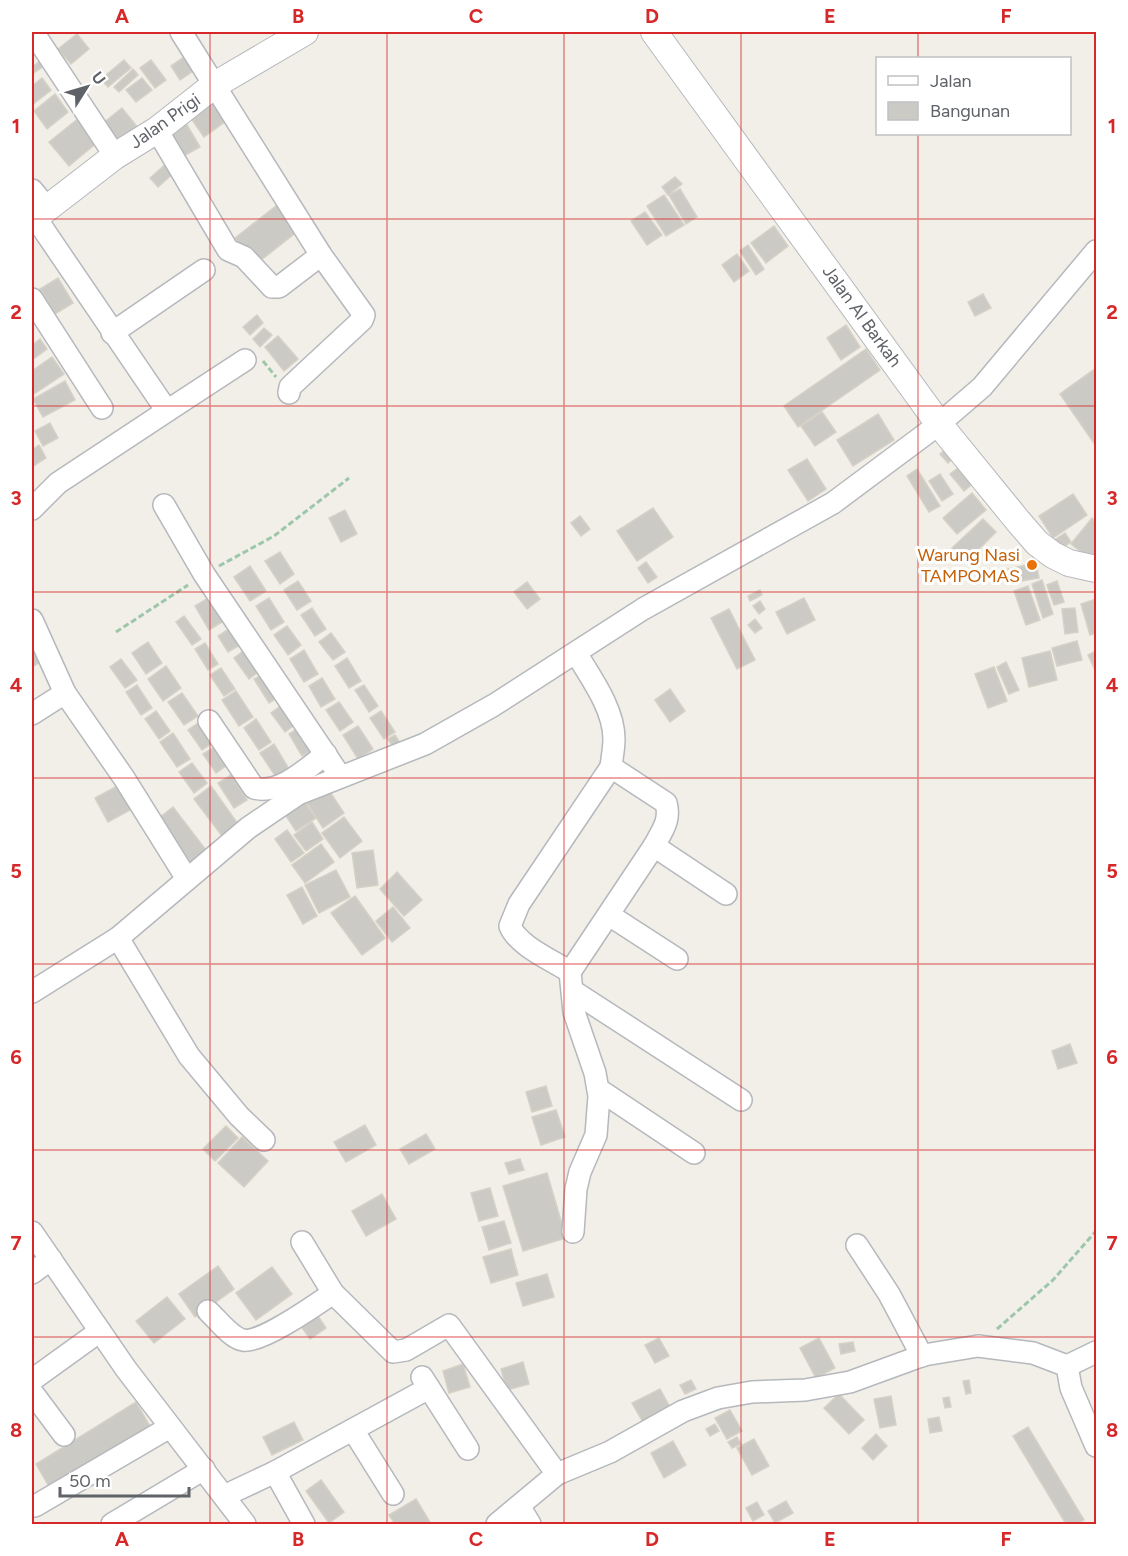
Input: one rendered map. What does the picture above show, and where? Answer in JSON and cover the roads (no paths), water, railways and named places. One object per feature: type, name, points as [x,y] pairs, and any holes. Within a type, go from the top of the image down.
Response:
[{"type":"street","points":[[33,32],[116,156]]},
{"type":"street","points":[[181,32],[321,255],[364,315],[362,320],[297,380],[289,393]]},
{"type":"street","name":"Jalan Prigi","points":[[36,208],[157,130],[213,86],[305,32]]},
{"type":"street","name":"Jalan Al Barkah","points":[[654,32],[939,424],[1037,543],[1069,563],[1096,569]]},
{"type":"street","points":[[157,130],[228,250],[244,257],[272,287],[279,287],[321,255]]},
{"type":"street","points":[[36,208],[112,333],[166,411]]},
{"type":"street","points":[[32,992],[117,938],[272,810],[298,794],[425,744],[494,705],[643,609],[833,503],[939,424],[1000,368],[1096,250]]},
{"type":"street","points":[[112,333],[204,270]]},
{"type":"street","points":[[32,298],[102,408]]},
{"type":"street","points":[[32,509],[58,483],[245,360]]},
{"type":"street","points":[[164,505],[204,574],[340,776]]},
{"type":"street","points":[[32,620],[65,693],[124,778],[187,879]]},
{"type":"street","points":[[576,653],[597,690],[613,728],[611,767],[519,904],[510,926],[513,934],[571,981],[741,1100]]},
{"type":"street","points":[[32,714],[65,693]]},
{"type":"street","points":[[208,722],[254,788],[261,790],[287,782],[326,754]]},
{"type":"street","points":[[573,1232],[580,1172],[596,1135],[599,1114],[598,1089],[590,1055],[574,1012],[571,981],[609,915],[654,846],[666,824],[669,812],[666,803],[611,767]]},
{"type":"street","points":[[654,846],[726,894]]},
{"type":"street","points":[[609,915],[677,959]]},
{"type":"street","points":[[117,938],[189,1056],[234,1110],[264,1140]]},
{"type":"street","points":[[598,1089],[694,1153]]},
{"type":"street","points":[[32,1232],[170,1427],[204,1468],[245,1524]]},
{"type":"street","points":[[302,1242],[333,1293],[385,1347],[393,1352],[406,1350],[449,1325],[557,1474]]},
{"type":"street","points":[[857,1245],[889,1294],[922,1356]]},
{"type":"street","points":[[32,1273],[51,1259]]},
{"type":"street","points":[[208,1311],[236,1337],[250,1340],[288,1322],[333,1293]]},
{"type":"street","points":[[32,1380],[100,1331]]},
{"type":"street","points":[[497,1524],[557,1474],[610,1452],[683,1412],[718,1398],[752,1392],[805,1390],[850,1382],[922,1356],[978,1346],[1034,1353],[1067,1366],[1096,1352]]},
{"type":"street","points":[[1067,1366],[1074,1396],[1096,1446]]},
{"type":"street","points":[[224,1496],[275,1472],[353,1430],[425,1382],[468,1449]]},
{"type":"street","points":[[32,1392],[64,1435]]},
{"type":"street","points":[[35,1506],[170,1427]]},
{"type":"street","points":[[353,1430],[393,1494]]},
{"type":"street","points":[[112,1524],[204,1468]]},
{"type":"street","points":[[275,1472],[304,1524]]},
{"type":"street","points":[[519,1506],[530,1524]]},
{"type":"place","name":"Warung Nasi TAMPOMAS","points":[[1032,565]]}]
